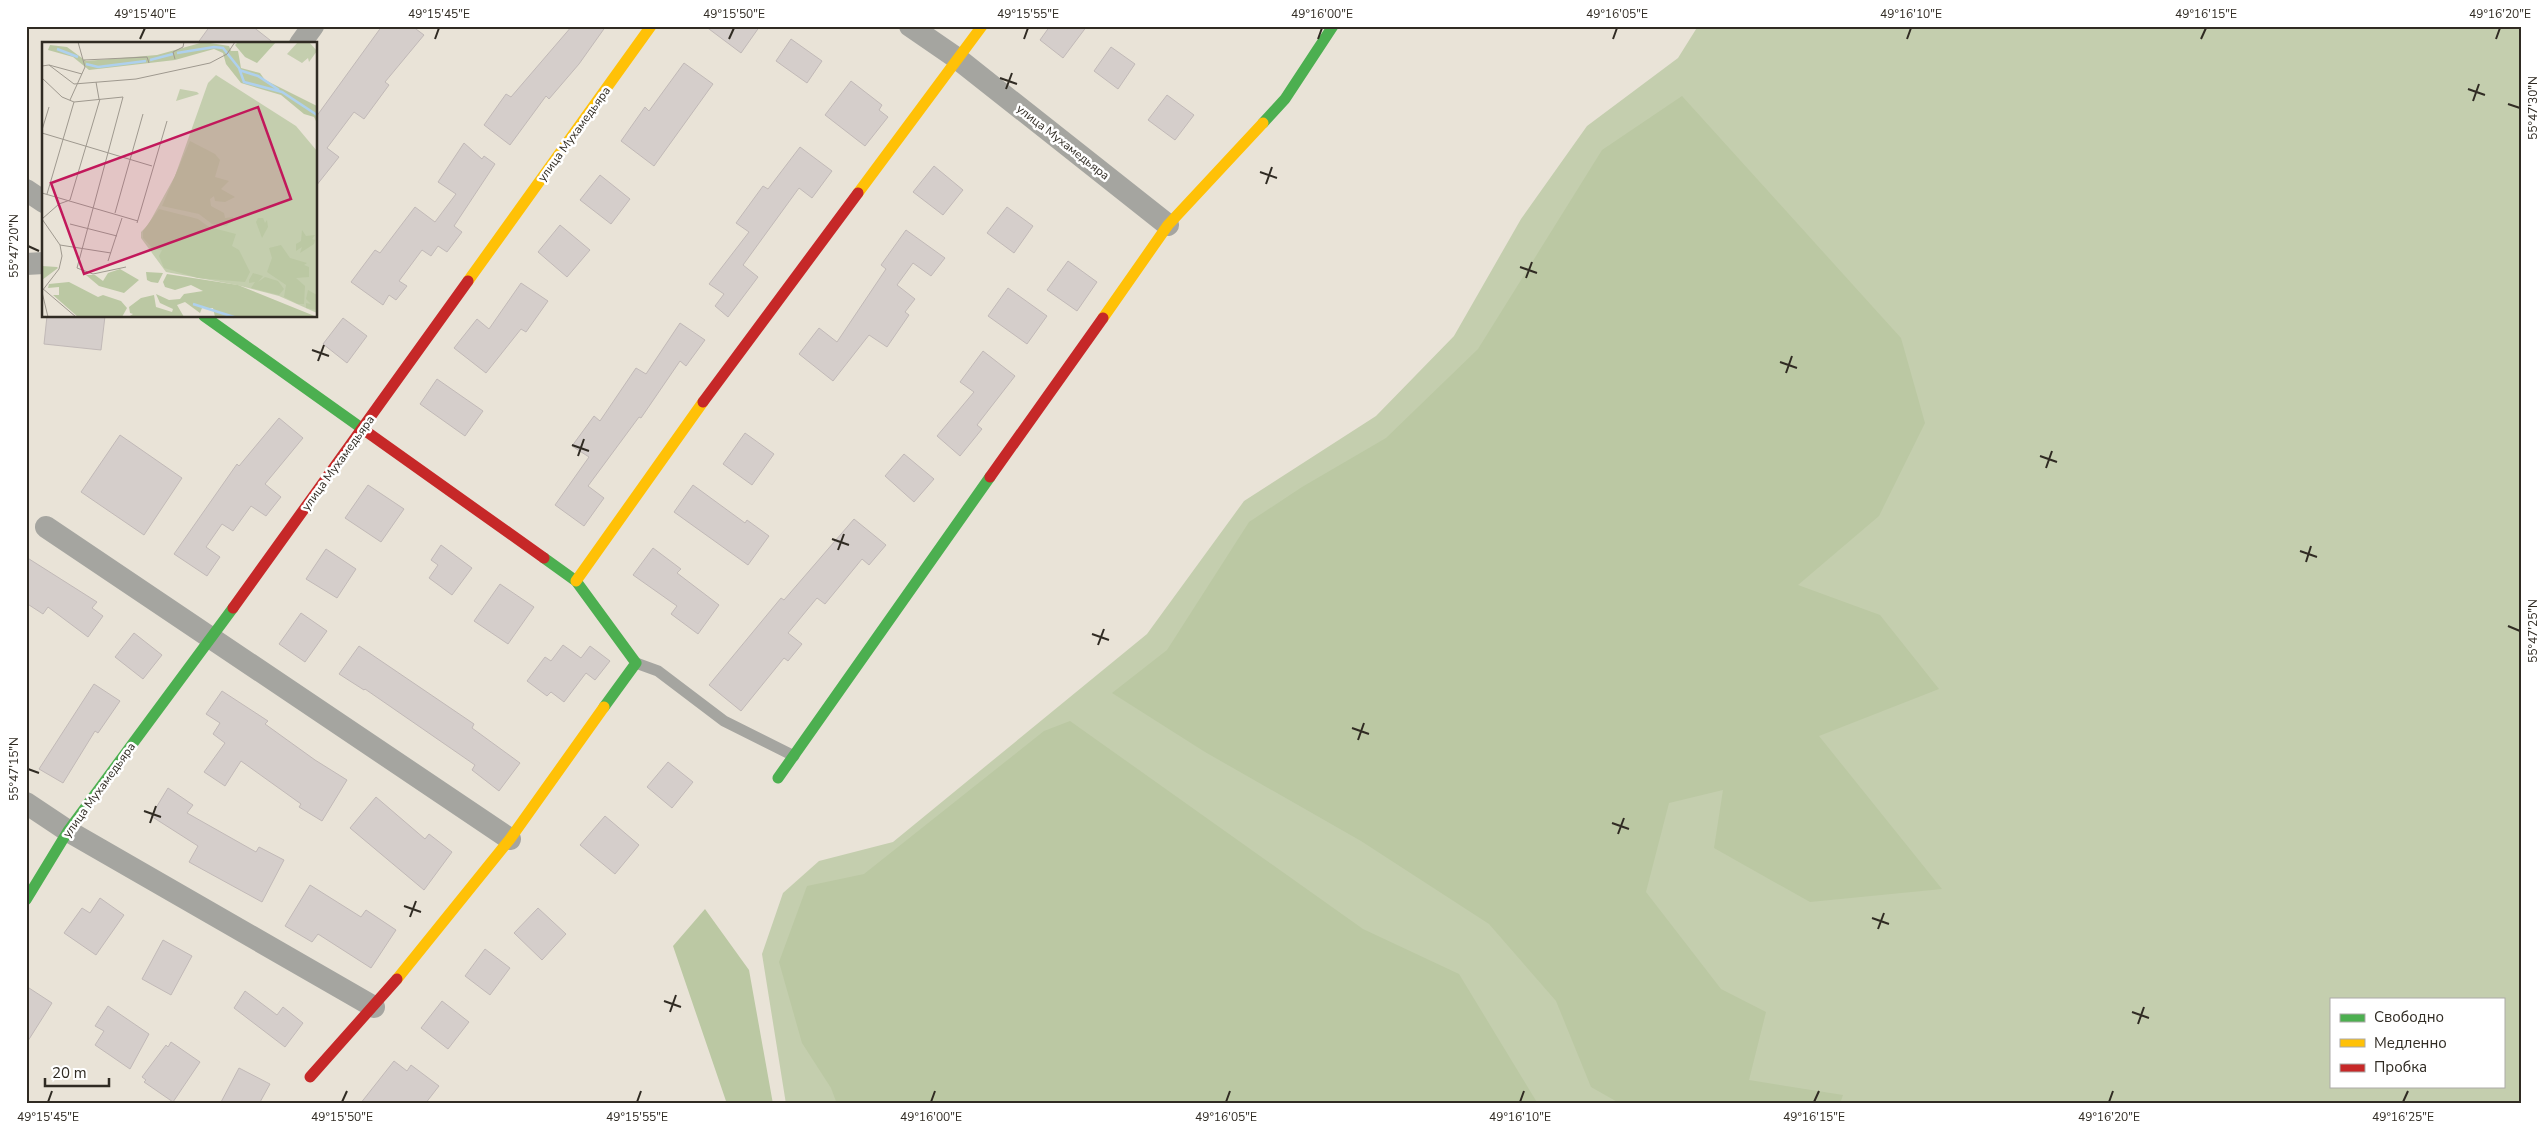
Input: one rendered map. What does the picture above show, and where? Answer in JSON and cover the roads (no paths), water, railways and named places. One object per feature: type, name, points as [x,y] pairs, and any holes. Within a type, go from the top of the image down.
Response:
[{"type":"street","points":[[301,42],[313,26]]},
{"type":"street","name":"улица Мухамедьяра","points":[[26,900],[68,831],[211,639],[651,26]]},
{"type":"street","name":"улица Мухамедьяра","points":[[910,26],[958,59],[1168,225]]},
{"type":"street","points":[[576,581],[691,418],[982,26]]},
{"type":"street","points":[[778,778],[1168,225],[1285,99],[1333,26]]},
{"type":"street","points":[[26,190],[42,201]]},
{"type":"street","points":[[26,264],[42,263]]},
{"type":"street","points":[[207,318],[576,581],[636,663],[510,839],[374,1008],[310,1078]]},
{"type":"street","points":[[46,527],[510,839]]},
{"type":"street","points":[[26,803],[68,831],[374,1008]]},
{"type":"lane","points":[[636,663],[658,671],[724,721],[794,756]]}]
